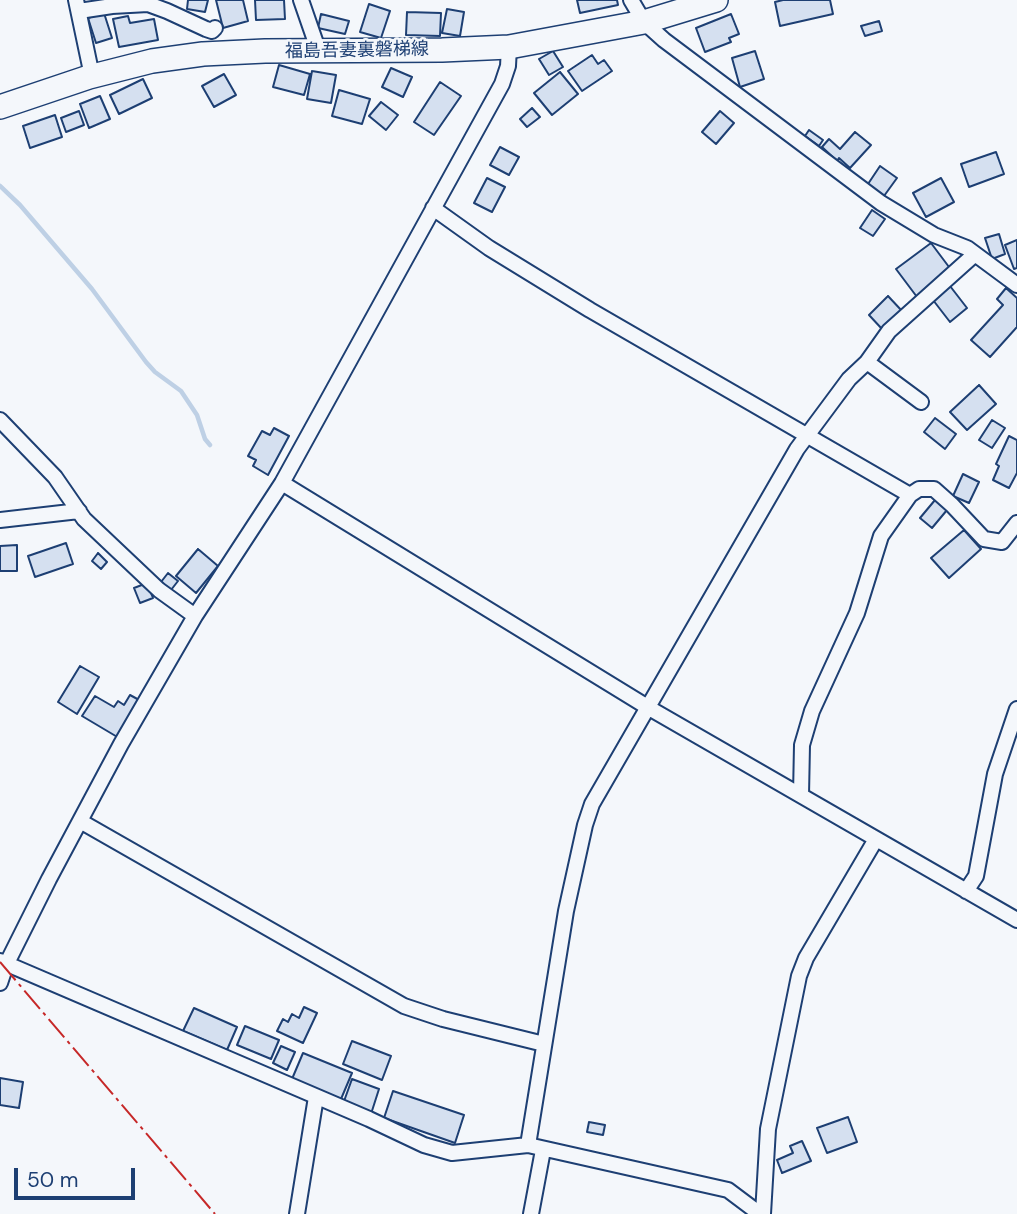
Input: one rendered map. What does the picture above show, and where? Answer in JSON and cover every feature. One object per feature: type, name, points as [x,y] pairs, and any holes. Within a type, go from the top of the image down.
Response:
[{"type":"main road","name":"福島吾妻裏磐梯線","points":[[0,107],[92,76],[152,61],[204,54],[509,47],[644,22],[716,0]]},
{"type":"street","points":[[301,0],[319,52]]},
{"type":"street","points":[[631,0],[644,22],[664,40],[881,203],[934,235],[967,248],[1017,285]]},
{"type":"street","points":[[92,76],[77,6],[148,5],[167,10],[206,29],[215,28]]},
{"type":"street","points":[[0,983],[3,963],[80,821],[195,616],[282,483],[502,84],[508,66],[509,47]]},
{"type":"street","points":[[433,208],[489,248],[567,296],[910,495]]},
{"type":"street","points":[[528,1145],[566,911],[584,825],[592,804],[806,437],[889,331],[975,254]]},
{"type":"street","points":[[867,362],[920,402]]},
{"type":"street","points":[[0,420],[54,477],[84,519],[159,590],[195,616]]},
{"type":"street","points":[[282,483],[649,708],[1017,920]]},
{"type":"street","points":[[801,796],[802,745],[812,711],[857,613],[881,536],[910,495],[919,489],[934,489],[984,540],[1002,542],[1017,523]]},
{"type":"street","points":[[0,520],[79,511]]},
{"type":"street","points":[[966,891],[976,876],[995,774],[1017,709]]},
{"type":"street","points":[[80,821],[404,1006],[443,1019],[544,1044]]},
{"type":"street","points":[[3,963],[424,1145],[452,1153],[528,1145],[728,1190],[757,1212],[768,1129],[799,976],[806,958],[876,839]]},
{"type":"street","points":[[298,1214],[316,1097]]},
{"type":"street","points":[[531,1214],[543,1150]]},
{"type":"building","points":[[188,0],[208,0],[205,12],[187,9]]},
{"type":"building","points":[[216,0],[243,0],[248,21],[223,28]]},
{"type":"building","points":[[255,0],[284,0],[285,19],[256,20]]},
{"type":"building","points":[[577,0],[617,0],[618,5],[580,13]]},
{"type":"building","points":[[830,0],[833,14],[780,26],[775,2]]},
{"type":"building","points":[[369,4],[390,11],[381,38],[360,32]]},
{"type":"building","points":[[447,9],[464,12],[460,36],[442,33]]},
{"type":"building","points":[[407,12],[441,13],[440,36],[406,35]]},
{"type":"building","points":[[104,13],[112,38],[96,43],[88,18]]},
{"type":"building","points":[[321,14],[349,21],[345,34],[318,28]]},
{"type":"building","points":[[731,14],[739,34],[729,38],[731,42],[705,52],[696,28]]},
{"type":"building","points":[[128,16],[130,23],[154,19],[158,40],[119,47],[113,19]]},
{"type":"building","points":[[879,21],[882,31],[865,36],[861,26]]},
{"type":"building","points":[[553,51],[563,67],[549,75],[539,59]]},
{"type":"building","points":[[755,51],[764,79],[740,87],[732,58]]},
{"type":"building","points":[[592,55],[598,64],[604,60],[612,71],[582,91],[568,71]]},
{"type":"building","points":[[279,65],[310,74],[304,95],[273,87]]},
{"type":"building","points":[[391,68],[412,77],[403,97],[382,87]]},
{"type":"building","points":[[312,71],[336,75],[331,103],[307,99]]},
{"type":"building","points":[[560,72],[578,94],[552,115],[534,93]]},
{"type":"building","points":[[224,74],[236,95],[214,107],[202,86]]},
{"type":"building","points":[[143,79],[152,98],[119,114],[110,95]]},
{"type":"building","points":[[440,82],[461,96],[434,135],[414,122]]},
{"type":"building","points":[[339,90],[370,99],[362,124],[332,116]]},
{"type":"building","points":[[100,96],[110,119],[89,128],[80,104]]},
{"type":"building","points":[[381,102],[398,115],[386,130],[369,116]]},
{"type":"building","points":[[532,108],[540,117],[527,127],[520,119]]},
{"type":"building","points":[[79,111],[84,125],[66,132],[61,118]]},
{"type":"building","points":[[720,111],[734,123],[716,144],[702,132]]},
{"type":"building","points":[[55,115],[62,137],[30,148],[23,126]]},
{"type":"building","points":[[809,130],[823,140],[819,146],[805,136]]},
{"type":"building","points":[[855,132],[871,145],[850,168],[839,158],[837,161],[822,147],[829,139],[840,149]]},
{"type":"building","points":[[500,147],[519,157],[509,175],[490,165]]},
{"type":"building","points":[[996,152],[1004,174],[969,187],[961,164]]},
{"type":"building","points":[[880,166],[897,178],[884,196],[868,184]]},
{"type":"building","points":[[487,178],[505,187],[492,212],[474,203]]},
{"type":"building","points":[[941,178],[954,202],[926,217],[913,193]]},
{"type":"building","points":[[872,210],[885,219],[873,236],[860,228]]},
{"type":"building","points":[[999,234],[1005,254],[992,259],[985,238]]},
{"type":"building","points":[[1017,240],[1017,268],[1014,269],[1005,245]]},
{"type":"building","points":[[931,243],[952,271],[917,297],[896,269]]},
{"type":"building","points":[[950,286],[967,308],[950,322],[933,300]]},
{"type":"building","points":[[1006,288],[1017,298],[1017,327],[990,357],[971,340],[1003,305],[997,299]]},
{"type":"building","points":[[888,296],[902,311],[882,329],[869,315]]},
{"type":"building","points":[[979,385],[996,404],[967,430],[950,412]]},
{"type":"building","points":[[935,418],[956,434],[945,449],[924,432]]},
{"type":"building","points":[[992,420],[1005,428],[992,448],[979,440]]},
{"type":"building","points":[[274,428],[289,436],[268,475],[253,466],[256,460],[248,456],[262,431],[270,435]]},
{"type":"building","points":[[1009,436],[1017,440],[1017,473],[1009,488],[993,480],[999,466],[996,464]]},
{"type":"building","points":[[963,474],[979,482],[969,503],[953,496]]},
{"type":"building","points":[[935,500],[947,510],[932,528],[920,518]]},
{"type":"building","points":[[964,530],[981,549],[949,578],[931,558]]},
{"type":"building","points":[[66,543],[73,564],[35,577],[28,556]]},
{"type":"building","points":[[17,545],[17,571],[0,571],[0,546]]},
{"type":"building","points":[[198,549],[218,566],[196,593],[176,576]]},
{"type":"building","points":[[98,553],[107,562],[101,569],[92,561]]},
{"type":"building","points":[[168,573],[178,581],[171,590],[161,582]]},
{"type":"building","points":[[147,583],[153,598],[140,603],[134,588]]},
{"type":"building","points":[[80,666],[99,677],[77,714],[58,702]]},
{"type":"building","points":[[130,695],[141,701],[119,738],[82,716],[95,696],[114,707],[118,701],[124,705]]},
{"type":"building","points":[[304,1007],[317,1013],[303,1043],[277,1031],[283,1019],[288,1022],[292,1014],[299,1018]]},
{"type":"building","points":[[194,1008],[237,1027],[227,1050],[183,1031]]},
{"type":"building","points":[[245,1026],[279,1040],[271,1059],[237,1045]]},
{"type":"building","points":[[352,1041],[391,1056],[382,1080],[343,1064]]},
{"type":"building","points":[[281,1046],[295,1052],[287,1070],[273,1063]]},
{"type":"building","points":[[303,1053],[352,1073],[341,1099],[292,1079]]},
{"type":"building","points":[[0,1078],[23,1082],[19,1108],[0,1105]]},
{"type":"building","points":[[352,1079],[379,1089],[371,1114],[343,1104]]},
{"type":"building","points":[[393,1091],[464,1115],[455,1143],[384,1118]]},
{"type":"building","points":[[848,1117],[857,1142],[827,1153],[817,1128]]},
{"type":"building","points":[[589,1122],[605,1125],[603,1135],[587,1132]]},
{"type":"building","points":[[802,1141],[811,1161],[782,1173],[777,1160],[793,1153],[790,1146]]},
{"type":"waterway","points":[[0,186],[20,205],[92,289],[146,362],[181,391],[197,415],[205,439],[210,445]]},
{"type":"power","points":[[0,962],[215,1214]]}]
